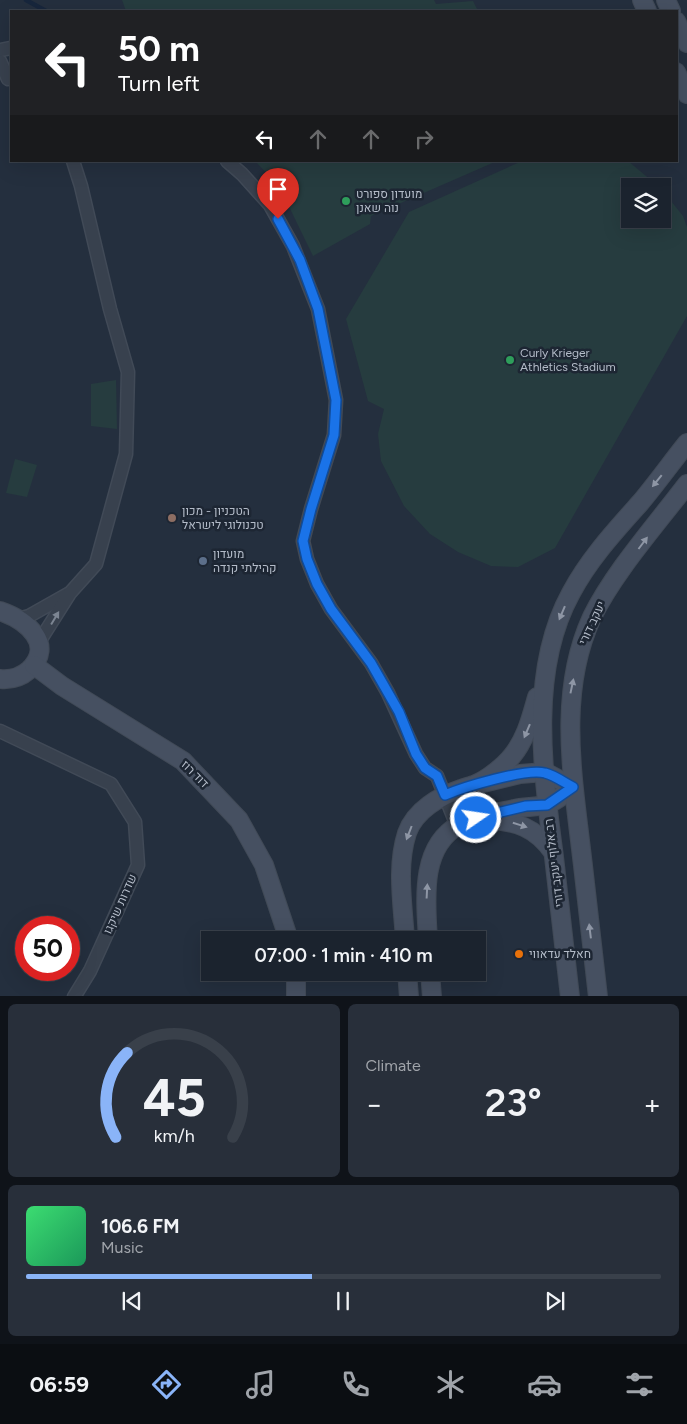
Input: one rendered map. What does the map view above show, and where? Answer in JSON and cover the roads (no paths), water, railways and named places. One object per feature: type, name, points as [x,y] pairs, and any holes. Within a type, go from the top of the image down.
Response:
[{"type":"main road","points":[[678,25],[687,43]]},
{"type":"main road","points":[[678,76],[687,94]]},
{"type":"main road","name":"רב אלוף יעקב דורי","points":[[570,996],[547,805],[543,698],[546,667],[559,620],[570,594],[584,571],[607,539],[641,501],[687,443]]},
{"type":"main road","name":"יעקב דורי","points":[[573,787],[570,694],[592,617],[615,580],[687,484]]},
{"type":"main road","points":[[0,611],[18,619],[29,627],[39,642],[40,650],[34,665],[16,678],[0,679]]},
{"type":"main road","name":"דוד רוז","points":[[34,665],[62,686],[183,760],[239,820],[264,865],[286,931]]},
{"type":"main road","points":[[476,784],[511,757],[522,741],[530,724],[546,667]]},
{"type":"main road","points":[[404,931],[401,875],[403,853],[408,832],[417,816],[428,806],[445,795],[476,784],[520,774],[545,772],[573,787]]},
{"type":"main road","points":[[428,931],[427,902],[430,864],[433,852],[444,839],[458,826],[476,818],[526,806],[547,805],[573,787]]},
{"type":"main road","points":[[573,787],[598,996]]},
{"type":"main road","points":[[476,818],[499,820],[524,826],[540,836],[553,852]]},
{"type":"main road","points":[[296,981],[296,996]]},
{"type":"main road","points":[[408,981],[409,996]]},
{"type":"main road","points":[[431,981],[432,996]]},
{"type":"street","points":[[0,62],[8,79]]},
{"type":"street","points":[[39,642],[70,593],[96,564],[126,454],[128,372],[122,344],[110,309],[82,186],[73,162]]},
{"type":"street","points":[[228,162],[242,174],[270,205],[293,246],[318,309],[336,400],[334,435],[303,541],[307,559],[317,584],[331,609],[371,663],[399,712],[416,754],[425,768],[437,776],[458,826]]},
{"type":"street","points":[[18,619],[29,616],[70,593]]},
{"type":"street","name":"שדרות שיקגו","points":[[0,731],[111,784],[136,822],[138,865],[90,971],[74,996]]},
{"type":"waterway","points":[[26,0],[44,10]]},
{"type":"place","name":"מועדון ספורט נוה שאנן","points":[[346,201]]},
{"type":"place","name":"Curly Krieger Athletics Stadium","points":[[510,360]]},
{"type":"place","name":"הטכניון - מכון טכנולוגי לישראל","points":[[172,518]]},
{"type":"place","name":"מועדון קהילתי קנדה","points":[[203,561]]},
{"type":"place","name":"חאלד עדאווי","points":[[519,954]]}]
